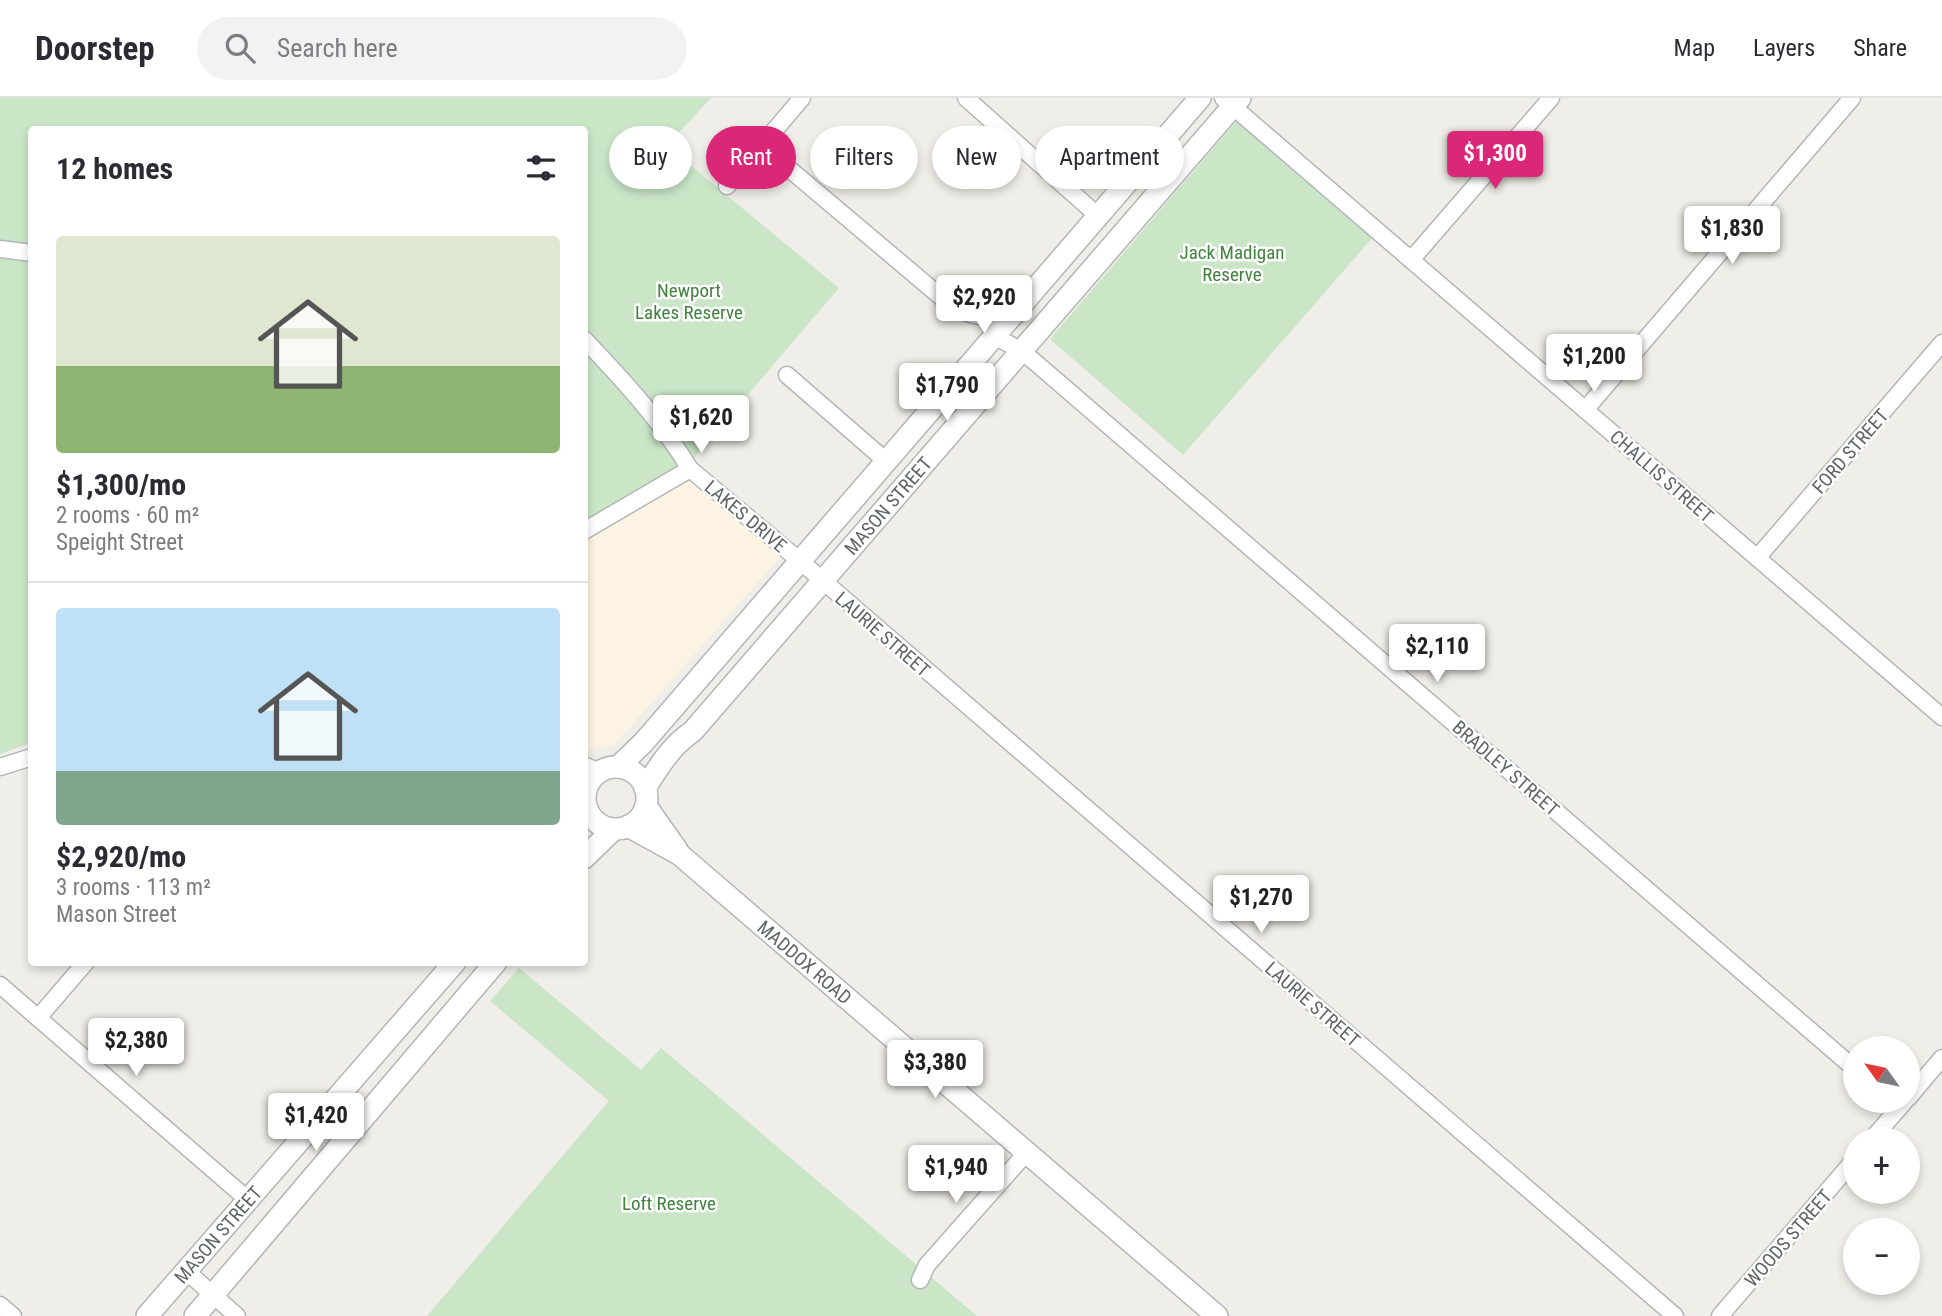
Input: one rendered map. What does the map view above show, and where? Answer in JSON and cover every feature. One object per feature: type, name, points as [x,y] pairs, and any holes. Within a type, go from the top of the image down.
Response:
[{"type":"street","points":[[778,126],[802,98]]},
{"type":"street","points":[[966,98],[1097,215]]},
{"type":"street","name":"MASON STREET","points":[[592,786],[643,743],[1200,98]]},
{"type":"street","points":[[1411,260],[1551,98]]},
{"type":"street","points":[[1585,410],[1852,98]]},
{"type":"street","name":"MASON STREET","points":[[645,797],[664,758],[678,741],[693,731],[823,582],[1232,101]]},
{"type":"street","name":"CHALLIS STREET","points":[[1232,101],[1411,260],[1936,712]]},
{"type":"street","points":[[796,175],[954,308],[971,316],[992,317],[1018,309]]},
{"type":"street","points":[[0,249],[28,252]]},
{"type":"street","name":"BRADLEY STREET","points":[[994,336],[1022,351],[1843,1059]]},
{"type":"street","name":"FORD STREET","points":[[1757,558],[1942,343]]},
{"type":"street","points":[[588,344],[644,404],[674,442],[690,469]]},
{"type":"street","points":[[787,375],[886,461]]},
{"type":"street","name":"LAKES DRIVE","points":[[588,529],[690,469],[823,582]]},
{"type":"street","name":"LAURIE STREET","points":[[823,582],[1675,1316]]},
{"type":"street","points":[[1936,712],[1942,694]]},
{"type":"street","points":[[0,767],[28,758]]},
{"type":"street","points":[[588,855],[642,815],[645,797],[635,774],[592,786],[592,817],[598,823],[621,828]]},
{"type":"street","name":"MADDOX ROAD","points":[[645,797],[679,854]]},
{"type":"street","name":"MADDOX ROAD","points":[[621,828],[679,854],[1217,1316]]},
{"type":"street","points":[[38,1018],[83,966]]},
{"type":"street","name":"MASON STREET","points":[[147,1316],[451,966]]},
{"type":"street","name":"MASON STREET","points":[[195,1316],[493,966]]},
{"type":"street","points":[[0,985],[247,1199]]},
{"type":"street","points":[[1920,1082],[1942,1058]]},
{"type":"street","points":[[1881,1127],[1892,1113]]},
{"type":"street","points":[[920,1280],[927,1265],[1027,1152]]},
{"type":"street","name":"WOODS STREET","points":[[1720,1316],[1843,1173]]},
{"type":"street","points":[[186,1271],[237,1316]]},
{"type":"street","points":[[0,1305],[13,1316]]},
{"type":"shaded area","points":[[687,476],[781,556],[614,745],[589,750],[588,749],[588,537]]},
{"type":"green space","name":"Newport Lakes Reserve","points":[[0,98],[711,98],[685,126],[609,126],[609,189],[692,189],[692,167],[706,178],[706,189],[719,189],[839,288],[686,467],[588,522],[588,126],[28,126],[28,744],[0,754]]},
{"type":"green space","name":"Jack Madigan Reserve","points":[[1240,117],[1374,236],[1183,455],[1050,339],[1178,189],[1184,189],[1184,182]]},
{"type":"green space","name":"Loft Reserve","points":[[519,968],[641,1070],[661,1048],[977,1316],[427,1316],[609,1101],[490,1001]]}]
